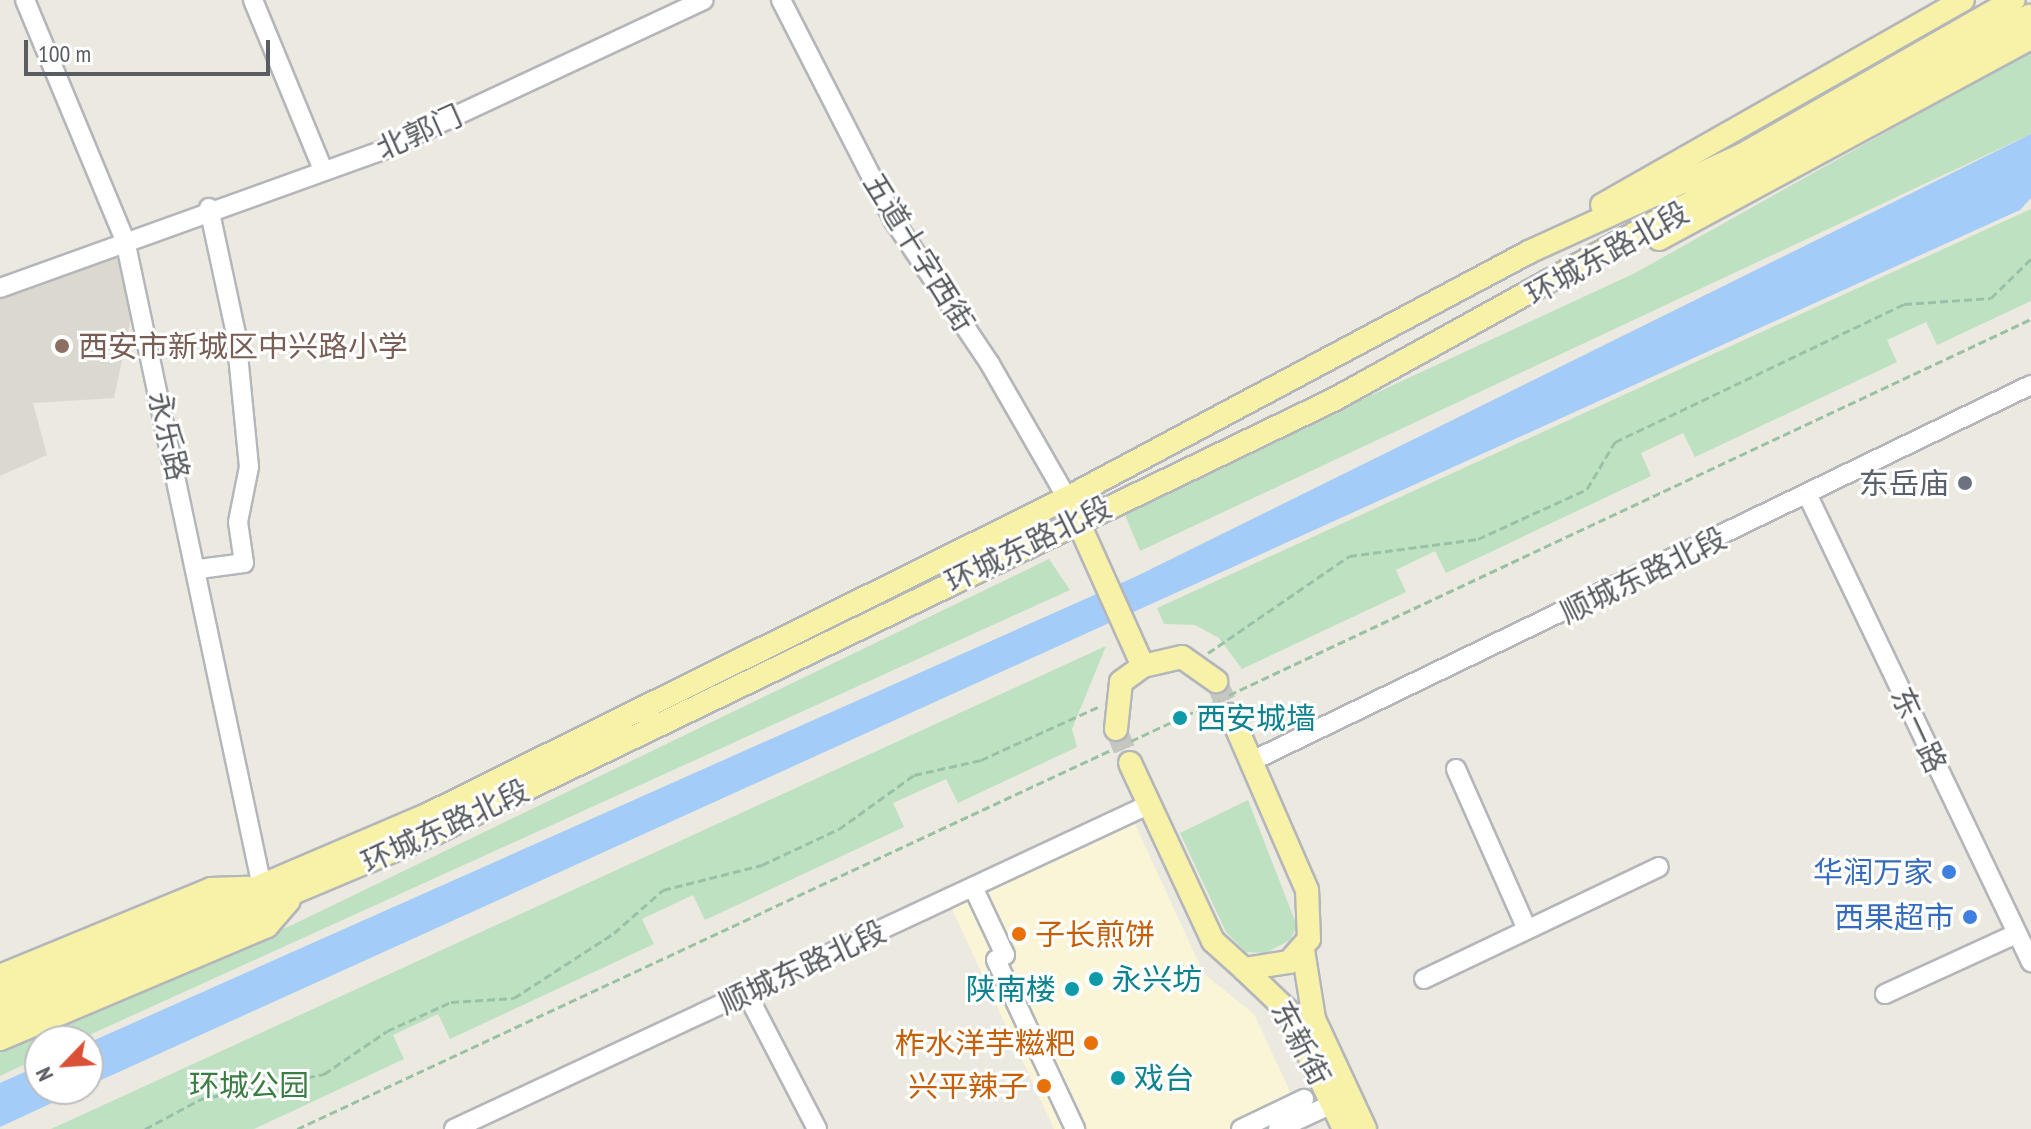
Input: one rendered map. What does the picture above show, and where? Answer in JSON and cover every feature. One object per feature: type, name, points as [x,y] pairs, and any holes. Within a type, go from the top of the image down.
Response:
[{"type":"main road","points":[[1529,252],[1963,0]]},
{"type":"main road","name":"环城东路北段","points":[[0,997],[429,814],[1067,498],[1529,252],[1740,156],[2025,18]]},
{"type":"main road","name":"环城东路北段","points":[[0,1016],[294,895],[1335,399],[1547,287],[1728,207],[2025,18]]},
{"type":"main road","points":[[1067,498],[1143,666]]},
{"type":"main road","points":[[1116,729],[1115,699],[1121,682],[1143,666],[1166,658],[1195,662],[1216,681]]},
{"type":"main road","name":"东新街","points":[[1231,715],[1307,890],[1303,950],[1314,1019],[1365,1129]]},
{"type":"main road","name":"东新街","points":[[1130,763],[1213,941],[1288,1011],[1344,1129]]},
{"type":"main road","points":[[0,976],[211,889],[262,887]]},
{"type":"main road","points":[[0,1039],[267,926],[294,895]]},
{"type":"main road","points":[[1244,969],[1271,968],[1303,950]]},
{"type":"street","name":"永乐路","points":[[25,0],[125,240],[199,569],[262,887]]},
{"type":"street","points":[[253,0],[323,170]]},
{"type":"street","name":"北郭门","points":[[0,288],[209,208],[380,151],[704,0]]},
{"type":"street","name":"五道十字西街","points":[[781,0],[894,221],[1067,498]]},
{"type":"street","points":[[199,569],[244,563],[238,522],[249,467],[236,334],[209,208]]},
{"type":"street","name":"顺城东路北段","points":[[1252,761],[1808,496],[2031,385]]},
{"type":"street","name":"东一路","points":[[1808,496],[2031,962]]},
{"type":"street","points":[[1456,769],[1527,929]]},
{"type":"street","name":"顺城东路北段","points":[[454,1129],[1150,804]]},
{"type":"street","points":[[1424,979],[1659,867]]},
{"type":"street","points":[[973,887],[1005,955],[996,960],[1075,1129]]},
{"type":"street","points":[[1885,994],[2016,934]]},
{"type":"street","points":[[746,992],[817,1129]]},
{"type":"street","points":[[1241,1129],[1304,1099]]},
{"type":"street","points":[[1278,1129],[1332,1104]]},
{"type":"path","points":[[1195,662],[1349,556],[1478,539],[1587,489],[1615,442],[1904,304],[1991,298],[2031,259]]},
{"type":"path","points":[[297,1129],[2031,319]]},
{"type":"path","points":[[145,1129],[201,1099],[324,1074],[387,1031],[451,1002],[514,998],[614,933],[663,890],[762,865],[839,829],[914,775],[981,760],[1115,699]]},
{"type":"shaded area","name":"西安市新城区中兴路小学","points":[[120,247],[136,295],[114,398],[33,403],[47,455],[0,476],[0,293]]},
{"type":"shaded area","name":"永兴坊","points":[[1134,822],[1204,974],[1254,1014],[1300,1113],[1264,1129],[1054,1129],[951,907]]},
{"type":"green space","points":[[2031,51],[2031,134],[1140,551],[1123,510],[1635,273]]},
{"type":"green space","points":[[2031,209],[2031,301],[1937,345],[1926,322],[1887,340],[1897,362],[1695,457],[1683,433],[1641,453],[1651,476],[1446,573],[1435,551],[1396,570],[1406,592],[1242,669],[1219,638],[1195,625],[1164,624],[1157,608]]},
{"type":"green space","points":[[1049,559],[1070,590],[104,1028],[104,1025],[51,1025],[292,925]]},
{"type":"green space","name":"环城公园","points":[[1106,646],[1072,729],[1077,747],[958,803],[946,779],[893,803],[904,827],[705,920],[693,895],[642,919],[654,944],[450,1039],[438,1014],[393,1035],[404,1059],[254,1129],[51,1129]]},
{"type":"green space","points":[[1248,800],[1297,926],[1290,940],[1266,953],[1246,952],[1226,932],[1180,833]]},
{"type":"green space","points":[[24,1036],[24,1065],[0,1076],[0,1046]]},
{"type":"water","points":[[2031,134],[2031,198],[2020,210],[104,1079],[104,1036],[1137,576]]},
{"type":"water","points":[[24,1072],[24,1105],[47,1105],[0,1127],[0,1083]]},
{"type":"tunnel","points":[[1216,681],[1231,715]]},
{"type":"tunnel","points":[[1116,729],[1130,763]]},
{"type":"place","name":"西安市新城区中兴路小学","points":[[62,346]]},
{"type":"place","name":"东岳庙","points":[[1965,483]]},
{"type":"place","name":"西安城墙","points":[[1180,718]]},
{"type":"place","name":"华润万家","points":[[1949,872]]},
{"type":"place","name":"西果超市","points":[[1970,917]]},
{"type":"place","name":"子长煎饼","points":[[1019,934]]},
{"type":"place","name":"永兴坊","points":[[1096,979]]},
{"type":"place","name":"陕南楼","points":[[1072,989]]},
{"type":"place","name":"柞水洋芋糍粑","points":[[1091,1043]]},
{"type":"place","name":"戏台","points":[[1118,1078]]},
{"type":"place","name":"兴平辣子","points":[[1044,1086]]}]
